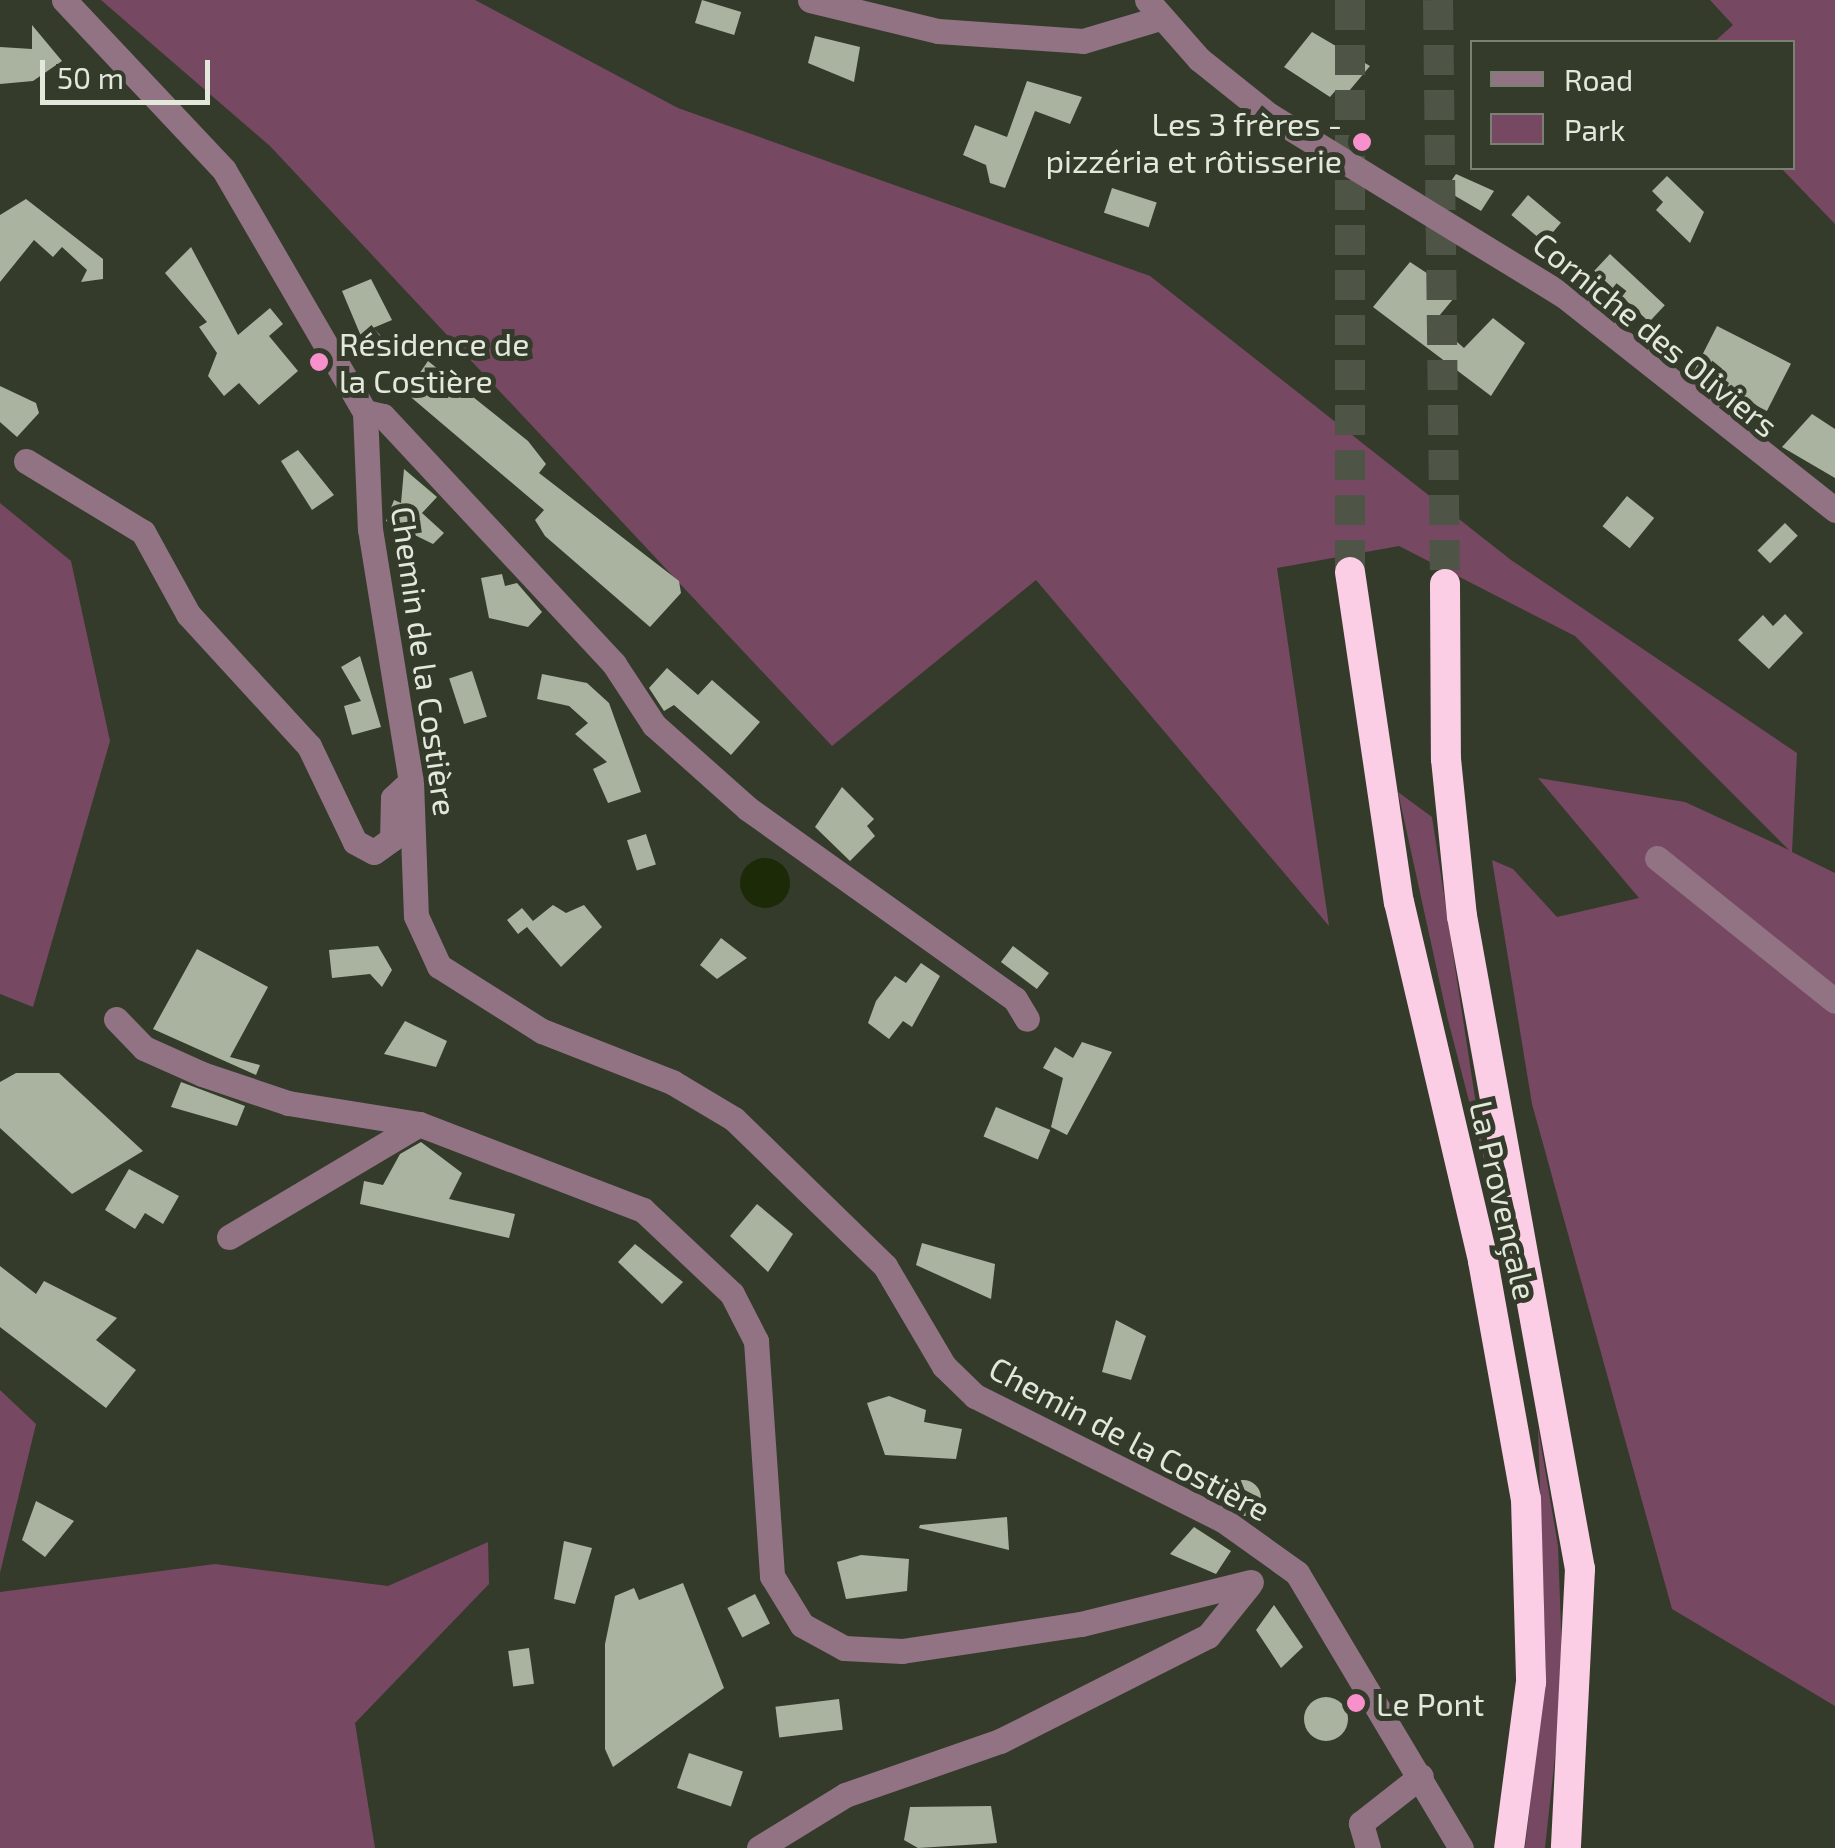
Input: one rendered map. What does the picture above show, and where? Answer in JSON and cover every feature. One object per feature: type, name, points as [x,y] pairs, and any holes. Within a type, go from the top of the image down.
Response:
[{"type":"highway","name":"La Provençale","points":[[1350,572],[1380,786],[1526,1499],[1530,1682],[1509,1848]]},
{"type":"highway","name":"La Provençale","points":[[1444,584],[1446,759],[1455,852],[1580,1569],[1566,1848]]},
{"type":"street","name":"Chemin de la Costière","points":[[64,0],[224,170],[365,412],[370,529],[412,781],[416,916],[439,966],[542,1031],[672,1082],[734,1119],[885,1266],[944,1366],[975,1396],[1273,1554],[1320,1601],[1461,1848]]},
{"type":"street","points":[[810,0],[938,31],[1046,39],[1124,36],[1154,9]]},
{"type":"street","name":"Corniche des Oliviers","points":[[1154,9],[1269,114],[1563,295],[1835,510]]},
{"type":"street","name":"Chemin de la Costière","points":[[365,412],[383,416],[600,649],[654,725],[746,808],[1015,1000],[1027,1019]]},
{"type":"street","points":[[26,462],[143,532],[188,614],[309,746],[355,842],[374,852],[392,839],[394,798],[412,781]]},
{"type":"street","points":[[1657,858],[1835,1000]]},
{"type":"street","points":[[116,1019],[144,1048],[202,1074],[288,1102],[419,1124],[643,1210],[732,1294],[756,1341],[772,1576],[802,1625],[830,1640],[902,1651],[1117,1617],[1251,1582]]},
{"type":"street","points":[[229,1237],[419,1124]]},
{"type":"street","points":[[759,1848],[845,1795],[1000,1741],[1208,1636],[1273,1554]]},
{"type":"street","points":[[1368,1848],[1360,1823],[1424,1783]]},
{"type":"green space","points":[[101,0],[475,0],[678,108],[1150,276],[1511,560],[1797,753],[1792,852],[1835,873],[1835,1706],[1672,1609],[1532,1104],[1492,860],[1513,869],[1557,917],[1639,898],[1538,778],[1685,802],[1789,850],[1575,636],[1399,546],[1277,568],[1329,926],[1036,580],[832,746],[270,146]]},
{"type":"green space","points":[[1710,0],[1835,0],[1835,224],[1783,170],[1795,170],[1795,40],[1716,40],[1733,25]]},
{"type":"green space","points":[[0,503],[71,561],[110,741],[33,1007],[0,994]]},
{"type":"green space","points":[[1398,792],[1432,817],[1485,1163],[1447,1016]]},
{"type":"green space","points":[[0,1390],[36,1424],[0,1573]]},
{"type":"green space","points":[[1538,1428],[1558,1546],[1563,1683],[1545,1848],[1525,1848],[1546,1669]]},
{"type":"green space","points":[[488,1542],[489,1584],[355,1723],[375,1848],[0,1848],[0,1592],[215,1564],[388,1586]]},
{"type":"shaded area","points":[[755,859],[775,859],[789,873],[789,893],[775,907],[755,907],[741,893],[741,873]]},
{"type":"building","points":[[702,0],[741,12],[734,35],[695,23]]},
{"type":"building","points":[[32,25],[62,61],[33,81],[0,84],[0,47],[32,49]]},
{"type":"building","points":[[1312,32],[1370,66],[1344,97],[1336,90],[1330,97],[1284,67]]},
{"type":"building","points":[[815,36],[860,47],[854,82],[808,63]]},
{"type":"building","points":[[1027,81],[1082,97],[1070,124],[1035,111],[1005,188],[990,183],[986,165],[963,155],[975,125],[1007,137]]},
{"type":"building","points":[[1456,174],[1494,191],[1481,211],[1445,190]]},
{"type":"building","points":[[1667,176],[1704,212],[1690,243],[1656,210],[1663,202],[1652,191]]},
{"type":"building","points":[[1112,188],[1157,203],[1149,227],[1104,213]]},
{"type":"building","points":[[1528,195],[1561,223],[1544,243],[1511,215]]},
{"type":"building","points":[[26,199],[103,259],[103,279],[81,282],[87,270],[62,247],[53,257],[34,240],[0,282],[0,215]]},
{"type":"building","points":[[191,247],[238,335],[270,308],[283,324],[269,336],[298,371],[259,405],[239,383],[224,396],[208,376],[217,353],[199,327],[207,322],[165,273]]},
{"type":"building","points":[[1610,254],[1665,305],[1649,322],[1594,271]]},
{"type":"building","points":[[1410,262],[1448,287],[1454,298],[1434,322],[1464,348],[1493,318],[1525,343],[1491,396],[1373,307]]},
{"type":"building","points":[[371,279],[392,320],[373,328],[388,343],[371,360],[342,291]]},
{"type":"building","points":[[1717,326],[1791,364],[1767,411],[1693,373]]},
{"type":"building","points":[[428,361],[528,441],[546,464],[539,473],[679,581],[681,593],[650,627],[545,536],[535,520],[544,510],[406,393]]},
{"type":"building","points":[[0,386],[36,403],[39,413],[17,437],[0,422]]},
{"type":"building","points":[[1812,414],[1835,429],[1835,478],[1782,447]]},
{"type":"building","points":[[298,450],[334,495],[312,510],[281,461]]},
{"type":"building","points":[[404,469],[437,497],[422,513],[444,533],[433,544],[386,521],[394,500],[401,503]]},
{"type":"building","points":[[1627,496],[1654,518],[1630,548],[1602,526]]},
{"type":"building","points":[[1785,523],[1798,536],[1770,563],[1757,551]]},
{"type":"building","points":[[502,574],[505,586],[517,583],[542,612],[528,627],[489,618],[481,578]]},
{"type":"building","points":[[1785,614],[1803,633],[1769,669],[1738,640],[1763,615],[1773,626]]},
{"type":"building","points":[[360,656],[381,727],[352,735],[344,706],[361,701],[341,667]]},
{"type":"building","points":[[667,668],[698,695],[712,680],[760,722],[731,755],[674,705],[664,711],[649,688]]},
{"type":"building","points":[[472,671],[487,717],[464,724],[449,678]]},
{"type":"building","points":[[542,674],[587,683],[609,703],[641,792],[608,803],[593,769],[607,762],[575,734],[588,723],[569,706],[537,699]]},
{"type":"building","points":[[842,787],[874,819],[867,826],[875,836],[850,861],[815,827]]},
{"type":"building","points":[[646,834],[656,864],[637,871],[627,840]]},
{"type":"building","points":[[553,905],[566,913],[584,905],[602,927],[561,967],[527,927],[518,934],[507,920],[522,908],[533,921]]},
{"type":"building","points":[[721,938],[747,958],[717,979],[700,965]]},
{"type":"building","points":[[378,946],[392,970],[382,987],[370,974],[332,978],[329,950]]},
{"type":"building","points":[[1013,946],[1049,973],[1037,989],[1001,962]]},
{"type":"building","points":[[197,949],[268,987],[230,1057],[260,1065],[256,1075],[153,1029]]},
{"type":"building","points":[[921,963],[940,976],[912,1027],[903,1021],[889,1039],[868,1023],[876,1001],[895,976],[906,983]]},
{"type":"building","points":[[405,1021],[447,1041],[436,1067],[384,1054]]},
{"type":"building","points":[[1082,1042],[1112,1052],[1067,1135],[1051,1127],[1063,1078],[1043,1068],[1055,1047],[1073,1058]]},
{"type":"building","points":[[16,1073],[59,1073],[143,1151],[72,1194],[0,1128],[0,1082]]},
{"type":"building","points":[[181,1082],[245,1106],[237,1126],[171,1107]]},
{"type":"building","points":[[996,1107],[1050,1130],[1038,1160],[983,1136]]},
{"type":"building","points":[[421,1142],[462,1173],[449,1199],[515,1214],[509,1238],[360,1204],[364,1181],[383,1185],[400,1154]]},
{"type":"building","points":[[129,1169],[179,1196],[163,1224],[145,1213],[135,1229],[105,1210]]},
{"type":"building","points":[[757,1204],[793,1234],[768,1272],[730,1236]]},
{"type":"building","points":[[922,1243],[995,1264],[991,1299],[916,1265]]},
{"type":"building","points":[[635,1244],[683,1282],[662,1304],[618,1262]]},
{"type":"building","points":[[0,1266],[36,1294],[44,1281],[117,1318],[96,1340],[136,1370],[106,1408],[0,1327]]},
{"type":"building","points":[[1116,1320],[1146,1336],[1131,1380],[1102,1372]]},
{"type":"building","points":[[889,1396],[926,1410],[924,1422],[962,1429],[956,1459],[885,1455],[867,1403]]},
{"type":"building","points":[[1243,1480],[1256,1485],[1261,1498],[1256,1511],[1243,1516],[1230,1511],[1225,1498],[1230,1485]]},
{"type":"building","points":[[36,1501],[74,1521],[45,1557],[22,1540]]},
{"type":"building","points":[[1007,1517],[1009,1550],[919,1528],[920,1525]]},
{"type":"building","points":[[1194,1527],[1231,1551],[1216,1574],[1170,1554]]},
{"type":"building","points":[[564,1541],[592,1548],[575,1604],[554,1599]]},
{"type":"building","points":[[861,1555],[909,1559],[907,1591],[846,1599],[837,1562]]},
{"type":"building","points":[[683,1583],[724,1688],[613,1767],[605,1749],[605,1644],[615,1596],[634,1588],[639,1600]]},
{"type":"building","points":[[755,1594],[770,1623],[742,1637],[727,1608]]},
{"type":"building","points":[[1274,1605],[1303,1647],[1281,1668],[1256,1630]]},
{"type":"building","points":[[529,1648],[534,1684],[513,1687],[508,1651]]},
{"type":"building","points":[[1326,1697],[1341,1704],[1348,1719],[1341,1734],[1326,1741],[1311,1734],[1304,1719],[1311,1704]]},
{"type":"building","points":[[839,1699],[843,1730],[779,1738],[775,1707]]},
{"type":"building","points":[[689,1753],[743,1772],[731,1807],[677,1788]]},
{"type":"building","points":[[991,1806],[997,1843],[918,1848],[904,1840],[910,1807]]},
{"type":"tunnel","points":[[1350,0],[1350,572]]},
{"type":"tunnel","points":[[1438,0],[1445,584]]},
{"type":"place","name":"Les 3 frères - pizzéria et rôtisserie","points":[[1362,142]]},
{"type":"place","name":"Résidence de la Costière","points":[[319,362]]},
{"type":"place","name":"Le Pont","points":[[1356,1703]]}]
